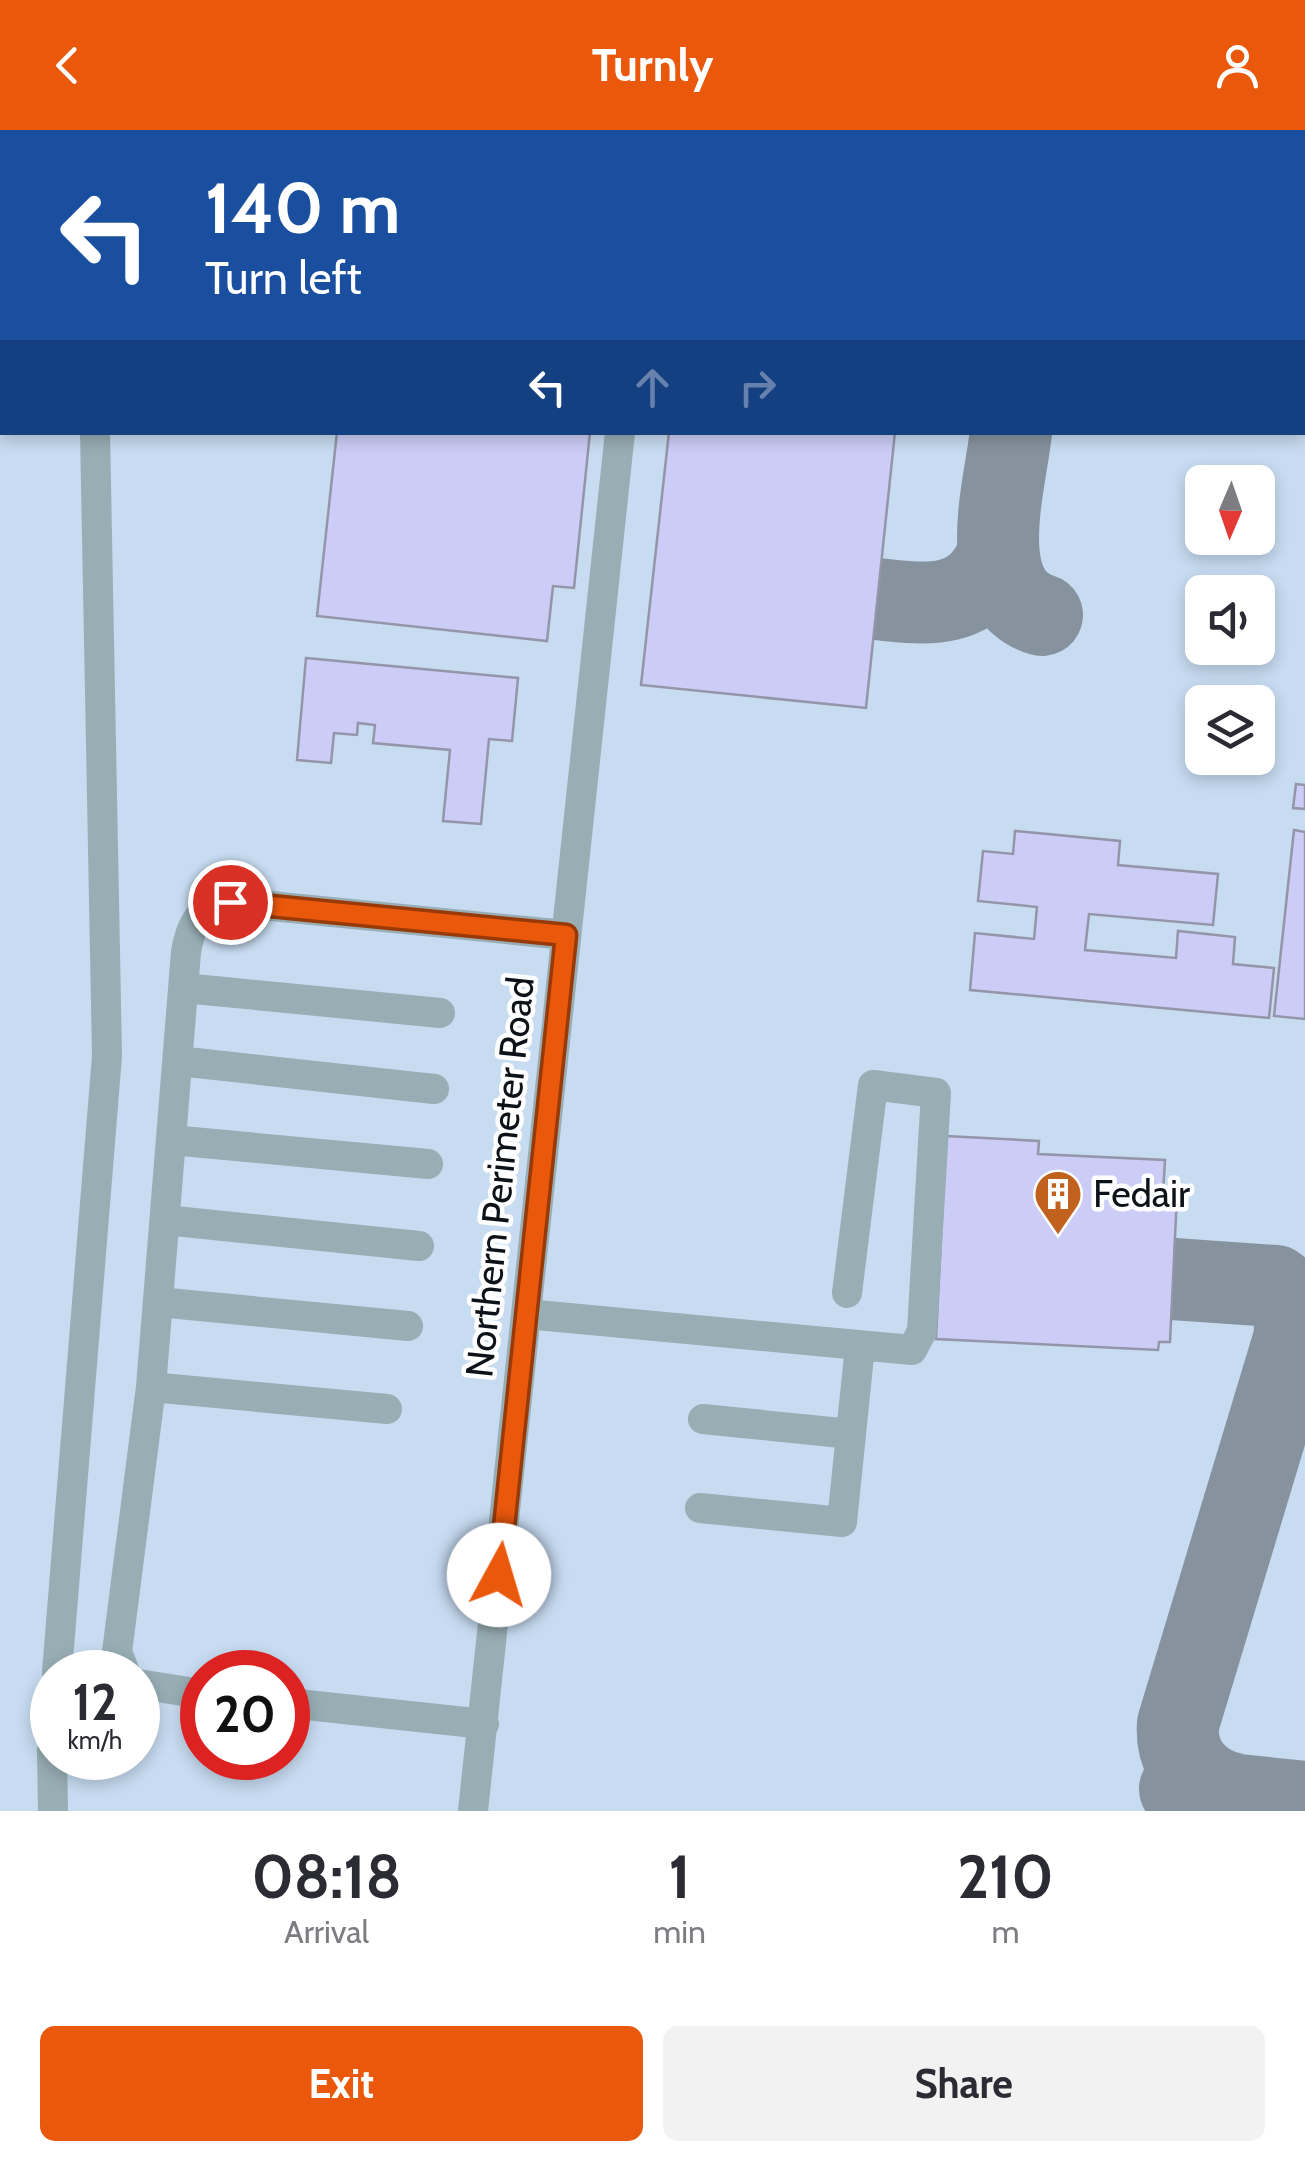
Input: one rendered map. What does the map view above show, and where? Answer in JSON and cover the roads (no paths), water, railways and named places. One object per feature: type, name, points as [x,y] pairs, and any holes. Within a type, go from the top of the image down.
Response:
[{"type":"lane","points":[[58,1650],[107,1056],[95,435]]},
{"type":"lane","name":"Northern Perimeter Road","points":[[473,1811],[620,435]]},
{"type":"lane","points":[[116,1650],[151,1387],[184,988],[193,924],[206,908],[230,902],[566,935]]},
{"type":"lane","points":[[184,988],[440,1013]]},
{"type":"lane","points":[[178,1061],[434,1089]]},
{"type":"lane","points":[[526,1314],[912,1350],[922,1332],[936,1093],[873,1084],[848,1292]]},
{"type":"lane","points":[[171,1140],[428,1164]]},
{"type":"lane","points":[[165,1220],[419,1246]]},
{"type":"lane","points":[[158,1302],[408,1326]]},
{"type":"lane","points":[[700,1508],[842,1522],[860,1346]]},
{"type":"lane","points":[[151,1387],[387,1409]]},
{"type":"lane","points":[[703,1419],[850,1434]]},
{"type":"lane","points":[[310,1705],[484,1724]]},
{"type":"lane","points":[[52,1780],[53,1811]]},
{"type":"place","name":"Fedair","points":[[1058,1236]]}]
